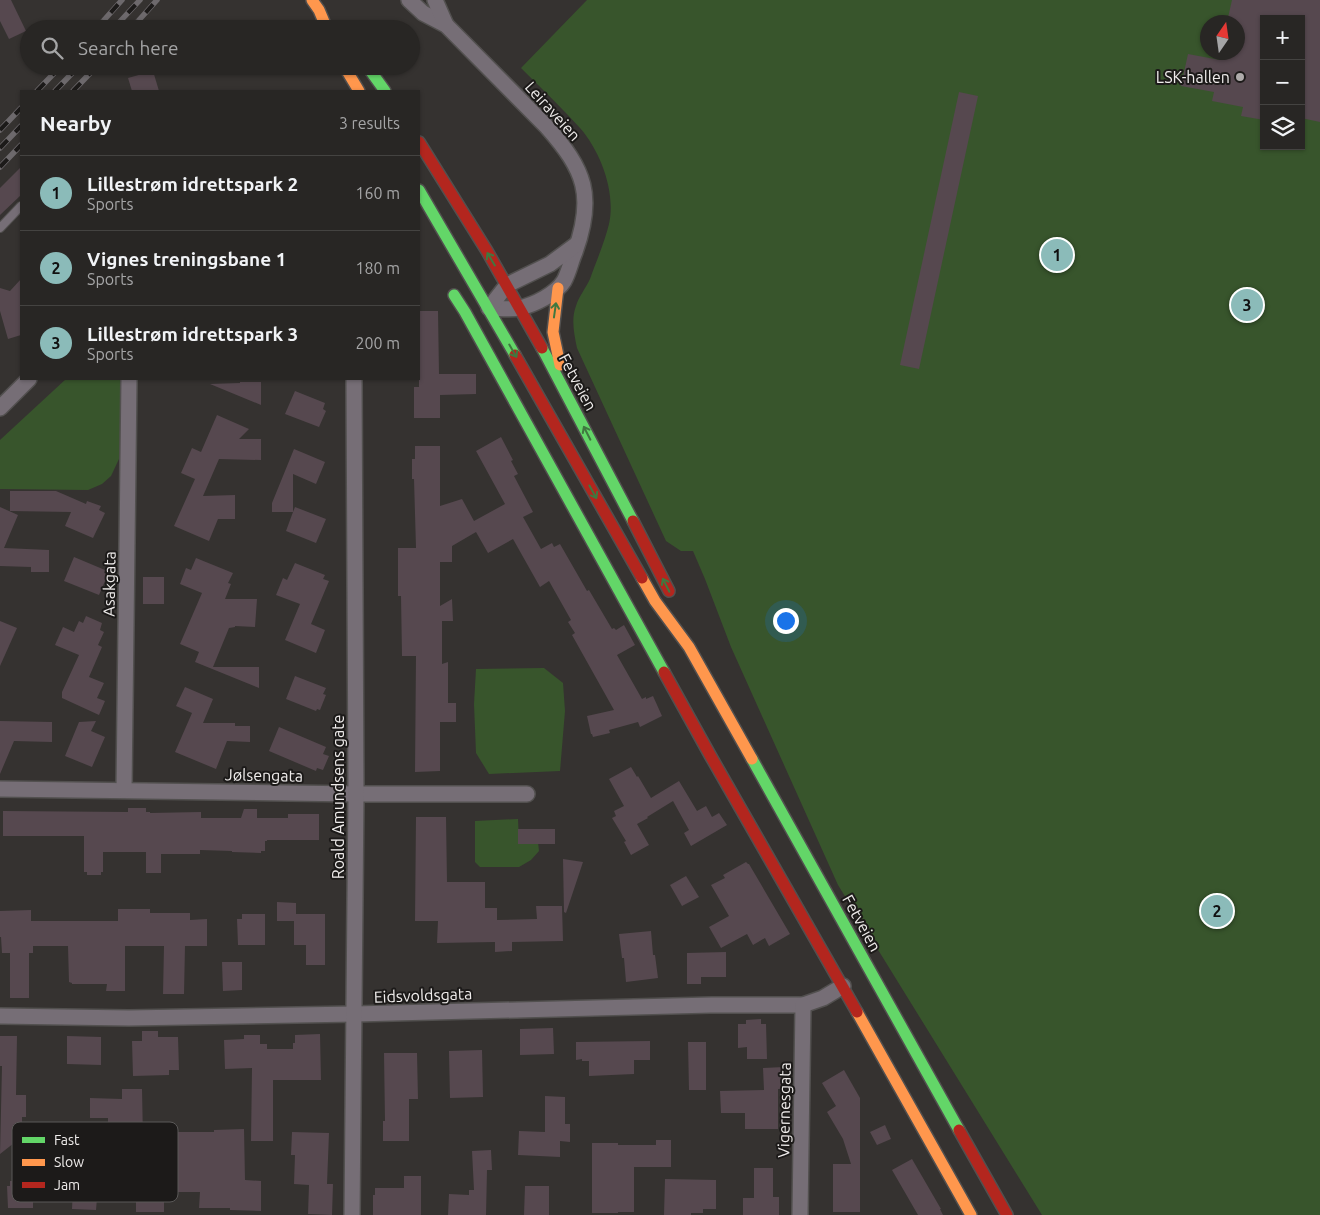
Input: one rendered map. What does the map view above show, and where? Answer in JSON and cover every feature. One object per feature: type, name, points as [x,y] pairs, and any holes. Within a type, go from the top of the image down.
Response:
[{"type":"main road","points":[[312,0],[328,20]]},
{"type":"main road","points":[[319,10],[323,20]]},
{"type":"main road","points":[[349,75],[358,90]]},
{"type":"main road","points":[[373,75],[383,90]]},
{"type":"main road","name":"Fetveien","points":[[420,144],[507,285],[566,393],[670,593],[689,647]]},
{"type":"main road","name":"Fetveien","points":[[420,192],[489,308],[655,601],[689,647],[1007,1215]]},
{"type":"main road","points":[[558,288],[553,332],[566,393]]},
{"type":"main road","points":[[454,295],[710,755],[843,986],[971,1215]]},
{"type":"street","name":"Leiraveien","points":[[409,0],[423,12],[446,25],[547,127],[571,157],[580,175],[585,204],[582,231],[564,280],[558,288]]},
{"type":"street","name":"Leiraveien","points":[[435,0],[446,25]]},
{"type":"street","points":[[489,308],[507,285],[550,264],[577,244]]},
{"type":"street","points":[[489,308],[519,308],[535,303],[558,288]]},
{"type":"street","points":[[0,408],[28,380]]},
{"type":"street","name":"Asakgata","points":[[124,790],[129,380]]},
{"type":"street","name":"Roald Amundsens gate","points":[[352,1215],[356,794],[354,380]]},
{"type":"street","name":"Jølsengata","points":[[0,789],[356,794],[527,794]]},
{"type":"street","name":"Eidsvoldsgata","points":[[0,1016],[129,1018],[711,1005],[803,1005],[823,998],[843,986]]},
{"type":"street","name":"Vigernesgata","points":[[800,1215],[803,1005]]},
{"type":"lane","points":[[0,228],[20,208]]},
{"type":"green space","points":[[587,0],[1320,0],[1320,1215],[1042,1215],[838,885],[731,647],[693,551],[681,551],[666,541],[577,348],[574,311],[590,279],[603,244],[611,212],[608,186],[600,161],[588,138],[521,68]]},
{"type":"green space","points":[[65,380],[120,380],[121,443],[119,459],[111,476],[102,484],[88,490],[0,489],[0,440]]},
{"type":"green space","points":[[544,668],[563,683],[565,711],[560,771],[489,774],[476,753],[474,704],[476,669]]},
{"type":"green space","points":[[518,819],[519,842],[538,842],[539,851],[531,860],[519,867],[480,867],[475,862],[475,821]]},
{"type":"building","points":[[0,0],[11,0],[21,20],[20,34],[9,39],[0,21]]},
{"type":"building","name":"LSK-hallen","points":[[1232,0],[1320,0],[1320,122],[1305,119],[1305,15],[1260,15],[1260,119],[1241,116],[1243,107],[1212,101],[1214,92],[1181,86],[1188,54],[1200,56],[1200,60],[1245,60],[1245,15],[1229,15]]},
{"type":"building","points":[[139,75],[154,75],[159,90],[132,90],[128,78]]},
{"type":"building","points":[[959,92],[978,96],[919,369],[900,365]]},
{"type":"building","points":[[20,168],[20,196],[0,215],[0,188]]},
{"type":"building","points":[[20,280],[20,335],[8,339],[0,311],[0,288],[10,291]]},
{"type":"building","points":[[420,311],[438,311],[439,374],[476,374],[476,394],[440,395],[440,418],[414,418],[414,387],[419,387]]},
{"type":"building","points":[[261,382],[261,405],[210,384]]},
{"type":"building","points":[[295,391],[325,403],[323,409],[326,411],[319,427],[285,414]]},
{"type":"building","points":[[217,415],[249,429],[239,439],[261,439],[261,460],[219,459],[203,496],[235,495],[235,519],[218,519],[209,541],[174,526],[195,479],[181,473],[192,448],[201,452]]},
{"type":"building","points":[[501,437],[518,474],[514,476],[533,512],[523,517],[541,549],[552,543],[554,547],[560,544],[612,629],[616,630],[624,625],[635,645],[617,655],[642,699],[653,696],[662,716],[640,727],[638,722],[609,730],[610,733],[593,737],[587,716],[614,710],[572,635],[575,633],[568,622],[571,620],[549,581],[540,587],[513,539],[488,553],[476,532],[452,546],[452,562],[440,562],[440,606],[452,599],[453,621],[442,621],[442,664],[448,662],[448,703],[456,703],[456,722],[440,722],[440,771],[415,772],[416,656],[402,656],[401,596],[398,596],[398,548],[416,548],[414,479],[412,479],[412,459],[415,459],[415,446],[440,446],[440,506],[462,499],[474,521],[505,504],[476,451]]},
{"type":"building","points":[[294,449],[325,462],[316,484],[293,474],[293,512],[272,512],[272,503]]},
{"type":"building","points":[[10,491],[56,491],[86,504],[87,501],[101,506],[99,510],[105,513],[93,538],[65,526],[71,512],[10,511]]},
{"type":"building","points":[[0,507],[18,515],[4,548],[49,550],[49,572],[31,572],[31,567],[0,566]]},
{"type":"building","points":[[295,507],[326,519],[316,543],[286,531]]},
{"type":"building","points":[[74,557],[105,570],[104,573],[108,574],[99,595],[64,581]]},
{"type":"building","points":[[196,558],[233,573],[228,583],[231,584],[225,599],[257,599],[255,627],[235,626],[229,628],[213,667],[259,667],[259,688],[195,662],[199,652],[180,644],[202,593],[180,584],[186,568],[191,570]]},
{"type":"building","points":[[295,563],[325,575],[323,579],[329,581],[311,624],[325,630],[316,653],[285,640],[300,604],[276,595],[283,578],[287,580]]},
{"type":"building","points":[[143,577],[164,577],[164,604],[143,604]]},
{"type":"building","points":[[86,616],[102,623],[100,630],[104,632],[98,645],[102,647],[89,677],[104,683],[97,698],[105,701],[99,715],[62,698],[62,692],[79,655],[55,645],[63,627],[74,632],[79,621],[83,623]]},
{"type":"building","points":[[0,621],[17,628],[0,666]]},
{"type":"building","points":[[295,676],[326,688],[323,694],[326,695],[320,710],[317,709],[316,711],[286,699]]},
{"type":"building","points":[[185,687],[213,699],[203,723],[235,723],[235,726],[250,726],[250,742],[227,741],[216,769],[175,752],[192,713],[176,706]]},
{"type":"building","points":[[0,721],[52,722],[52,742],[14,741],[0,774]]},
{"type":"building","points":[[96,721],[91,731],[105,737],[92,767],[65,756],[79,722]]},
{"type":"building","points":[[279,727],[326,747],[323,754],[329,756],[323,770],[317,768],[316,771],[269,751]]},
{"type":"building","points":[[631,767],[651,798],[679,781],[697,811],[706,806],[712,817],[719,813],[727,825],[691,846],[684,833],[689,830],[673,801],[637,824],[649,845],[631,855],[624,842],[626,841],[612,818],[616,816],[614,811],[624,806],[609,779]]},
{"type":"building","points":[[128,808],[146,808],[146,812],[150,813],[201,812],[201,818],[241,818],[244,809],[257,809],[257,818],[288,818],[288,814],[319,814],[319,840],[267,840],[265,841],[265,851],[261,851],[261,853],[200,850],[200,854],[161,854],[161,873],[146,873],[146,852],[103,852],[103,872],[101,872],[101,875],[87,875],[87,872],[84,872],[84,836],[3,836],[3,811],[128,812]]},
{"type":"building","points":[[416,817],[446,817],[447,882],[485,882],[485,908],[497,908],[497,920],[537,919],[536,906],[562,906],[563,941],[512,942],[512,951],[495,952],[495,942],[437,943],[438,921],[415,921]]},
{"type":"building","points":[[518,829],[555,829],[555,844],[518,844]]},
{"type":"building","points":[[563,859],[583,862],[566,913],[564,912]]},
{"type":"building","points":[[746,862],[749,864],[790,934],[769,946],[765,938],[753,945],[747,934],[721,948],[709,927],[729,916],[711,885],[725,878],[723,875]]},
{"type":"building","points":[[686,876],[699,897],[682,906],[670,885]]},
{"type":"building","points":[[277,902],[296,903],[296,914],[325,914],[325,965],[306,965],[306,945],[294,945],[294,921],[277,921]]},
{"type":"building","points":[[118,909],[150,909],[150,913],[190,913],[190,920],[207,919],[207,946],[185,946],[184,994],[163,994],[164,946],[125,946],[125,991],[106,991],[107,984],[72,984],[69,982],[68,946],[33,946],[33,953],[29,953],[29,998],[10,998],[10,953],[2,953],[0,911],[31,910],[31,921],[118,921]]},
{"type":"building","points":[[242,914],[265,914],[265,945],[238,945],[237,919],[242,919]]},
{"type":"building","points":[[651,931],[653,955],[655,955],[658,978],[626,982],[619,934]]},
{"type":"building","points":[[726,952],[726,977],[701,977],[701,984],[687,984],[687,953]]},
{"type":"building","points":[[222,962],[242,962],[242,990],[223,991]]},
{"type":"building","points":[[761,1019],[761,1024],[766,1024],[767,1059],[747,1059],[747,1047],[738,1048],[738,1024],[746,1024],[746,1020]]},
{"type":"building","points":[[553,1028],[554,1054],[520,1055],[520,1029]]},
{"type":"building","points":[[142,1031],[158,1031],[158,1037],[178,1037],[179,1070],[169,1070],[169,1075],[133,1076],[132,1041],[142,1041]]},
{"type":"building","points":[[320,1034],[321,1080],[273,1080],[273,1141],[251,1141],[252,1068],[225,1069],[224,1040],[244,1039],[244,1035],[260,1035],[260,1044],[267,1044],[267,1049],[293,1049],[295,1035]]},
{"type":"building","points":[[0,1036],[17,1036],[16,1095],[26,1095],[26,1117],[22,1117],[22,1122],[12,1122],[12,1145],[0,1154],[2,1066],[0,1066]]},
{"type":"building","points":[[67,1036],[101,1037],[101,1065],[67,1064]]},
{"type":"building","points":[[650,1041],[650,1060],[634,1060],[634,1074],[589,1076],[589,1061],[576,1060],[576,1042]]},
{"type":"building","points":[[688,1042],[706,1042],[706,1090],[689,1090]]},
{"type":"building","points":[[482,1050],[483,1097],[450,1098],[449,1051]]},
{"type":"building","points":[[384,1053],[417,1053],[418,1099],[409,1099],[409,1141],[383,1141],[383,1121],[385,1121]]},
{"type":"building","points":[[784,1067],[785,1089],[778,1089],[778,1129],[745,1129],[745,1113],[721,1113],[720,1091],[764,1090],[763,1068]]},
{"type":"building","points":[[844,1070],[860,1098],[860,1212],[833,1212],[833,1164],[851,1164],[843,1139],[827,1112],[836,1106],[822,1083]]},
{"type":"building","points":[[122,1089],[142,1089],[143,1122],[108,1122],[108,1118],[90,1118],[90,1098],[122,1099]]},
{"type":"building","points":[[545,1096],[565,1097],[565,1124],[570,1124],[570,1142],[560,1141],[560,1157],[518,1155],[519,1131],[545,1132]]},
{"type":"building","points":[[885,1125],[891,1139],[877,1145],[870,1132]]},
{"type":"building","points":[[244,1129],[245,1180],[261,1181],[261,1211],[199,1208],[200,1192],[178,1192],[178,1132],[214,1132],[214,1130]]},
{"type":"building","points":[[292,1132],[329,1133],[327,1184],[333,1184],[332,1215],[308,1214],[309,1185],[294,1184],[295,1155],[291,1155]]},
{"type":"building","points":[[656,1140],[671,1140],[671,1167],[634,1167],[634,1212],[592,1213],[592,1143],[656,1145]]},
{"type":"building","points":[[491,1150],[492,1170],[487,1170],[486,1215],[448,1215],[449,1194],[469,1195],[469,1190],[474,1190],[472,1151]]},
{"type":"building","points":[[912,1159],[943,1215],[918,1215],[892,1170]]},
{"type":"building","points":[[754,1168],[773,1168],[773,1197],[779,1197],[779,1215],[743,1215],[743,1198],[754,1198]]},
{"type":"building","points":[[404,1176],[421,1176],[421,1215],[373,1215],[375,1188],[404,1188]]},
{"type":"building","points":[[665,1179],[716,1180],[716,1209],[703,1209],[703,1213],[691,1213],[691,1215],[664,1215]]},
{"type":"building","points":[[10,1181],[12,1181],[12,1202],[33,1202],[33,1208],[8,1208],[7,1186],[10,1186]]},
{"type":"building","points":[[525,1186],[549,1186],[549,1215],[524,1215]]},
{"type":"building","points":[[72,1202],[97,1202],[96,1210],[72,1209]]},
{"type":"building","points":[[136,1202],[164,1202],[164,1212],[136,1212]]},
{"type":"railway","points":[[104,20],[122,0]]},
{"type":"railway","points":[[121,20],[140,0]]},
{"type":"railway","points":[[139,20],[157,0]]},
{"type":"railway","points":[[38,90],[52,75]]},
{"type":"railway","points":[[56,90],[70,75]]},
{"type":"railway","points":[[74,90],[88,75]]},
{"type":"railway","points":[[0,130],[20,109]]},
{"type":"railway","points":[[0,148],[20,127]]},
{"type":"railway","points":[[0,167],[20,146]]},
{"type":"traffic: fast","points":[[373,75],[384,90]]},
{"type":"traffic: fast","points":[[420,192],[515,355]]},
{"type":"traffic: fast","points":[[454,295],[664,672]]},
{"type":"traffic: fast","points":[[542,348],[633,521]]},
{"type":"traffic: fast","points":[[752,759],[959,1130]]},
{"type":"traffic: slow","points":[[312,0],[323,20]]},
{"type":"traffic: slow","points":[[349,75],[358,90]]},
{"type":"traffic: slow","points":[[558,288],[553,332],[560,365]]},
{"type":"traffic: slow","points":[[642,578],[655,601],[689,647],[752,759]]},
{"type":"traffic: slow","points":[[857,1012],[971,1215]]},
{"type":"traffic: jam","points":[[420,144],[487,251],[542,348]]},
{"type":"traffic: jam","points":[[515,355],[642,578]]},
{"type":"traffic: jam","points":[[633,521],[669,591]]},
{"type":"traffic: jam","points":[[664,672],[857,1012]]},
{"type":"traffic: jam","points":[[959,1130],[1007,1215]]},
{"type":"place","name":"LSK-hallen","points":[[1240,77]]},
{"type":"place","name":"Lillestrøm idrettspark 2","points":[[1057,255]]},
{"type":"place","name":"Lillestrøm idrettspark 3","points":[[1247,305]]},
{"type":"place","name":"Vignes treningsbane 1","points":[[1217,911]]}]
